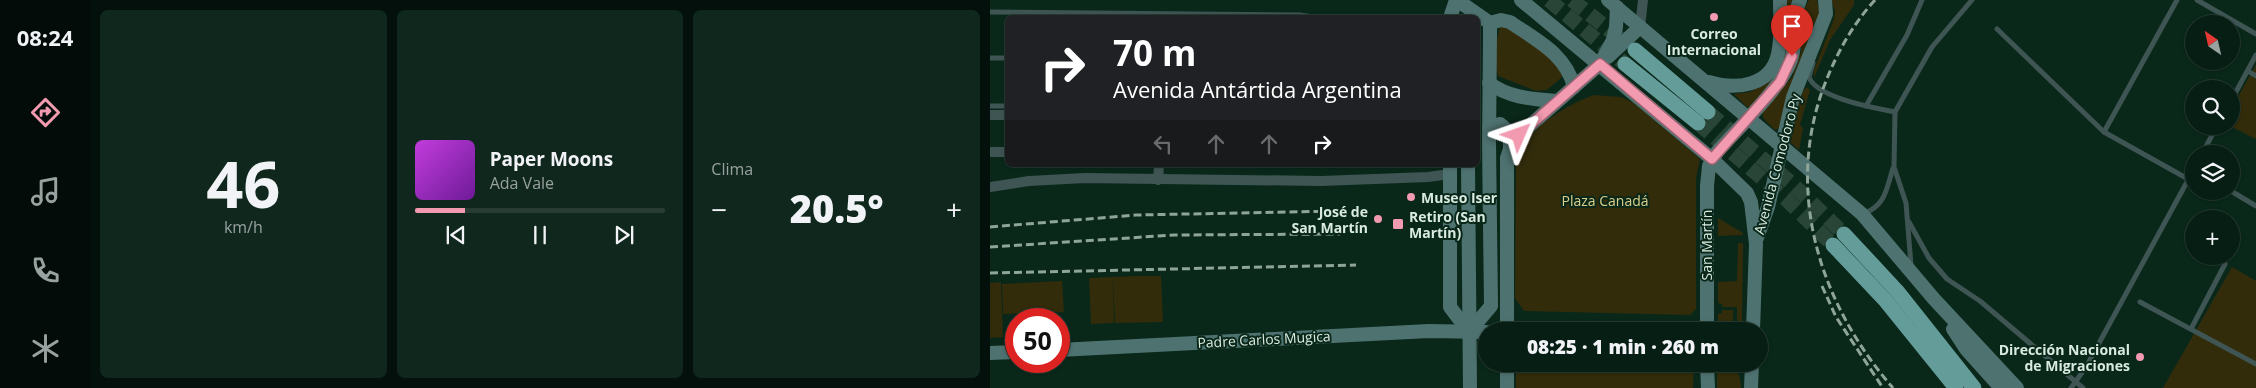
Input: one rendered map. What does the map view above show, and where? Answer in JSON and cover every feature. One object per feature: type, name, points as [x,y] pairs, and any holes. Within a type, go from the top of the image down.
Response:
[{"type":"highway","points":[[1625,64],[1703,118],[1635,50]]},
{"type":"highway","points":[[1844,234],[1897,291],[1974,388]]},
{"type":"highway","points":[[1833,245],[1885,300],[1956,388]]},
{"type":"main road","points":[[1451,15],[1456,0]]},
{"type":"main road","points":[[1456,0],[1464,15]]},
{"type":"main road","points":[[1456,0],[1478,15]]},
{"type":"main road","points":[[1521,0],[1712,159],[1749,196],[1756,244],[1754,322]]},
{"type":"main road","points":[[1705,81],[1725,86],[1742,86],[1758,81],[1769,72],[1775,63],[1779,51],[1780,0]]},
{"type":"main road","name":"Avenida Comodoro Py","points":[[1712,159],[1747,117],[1780,82],[1788,68],[1793,52],[1795,16],[1800,0]]},
{"type":"main road","name":"Avenida Comodoro Py","points":[[1756,244],[1768,207],[1796,89],[1819,36],[1826,14],[1825,0]]},
{"type":"main road","points":[[1600,64],[1613,40],[1616,26],[1612,4]]},
{"type":"main road","points":[[1612,4],[1862,214],[1934,299],[2017,388]]},
{"type":"main road","points":[[1480,16],[1490,23],[1501,20],[1510,22],[1556,54],[1568,69],[1574,87]]},
{"type":"main road","points":[[1469,332],[1492,306],[1489,127],[1490,23]]},
{"type":"main road","points":[[1507,322],[1507,158],[1510,149],[1519,135],[1640,27]]},
{"type":"main road","points":[[1489,83],[1506,93],[1556,101]]},
{"type":"main road","points":[[1489,127],[1500,124],[1505,128],[1510,136],[1510,149]]},
{"type":"main road","name":"San Martín","points":[[1707,322],[1706,194],[1712,159]]},
{"type":"main road","points":[[1468,167],[1470,388]]},
{"type":"main road","points":[[1450,170],[1450,307],[1469,332]]},
{"type":"main road","points":[[1934,299],[1966,349],[2001,388]]},
{"type":"main road","name":"Padre Carlos Mugica","points":[[1070,349],[1377,333],[1478,332]]},
{"type":"main road","points":[[990,354],[1005,353]]},
{"type":"main road","points":[[1507,372],[1507,388]]},
{"type":"main road","points":[[1707,372],[1708,388]]},
{"type":"main road","points":[[1750,372],[1751,388]]},
{"type":"street","points":[[1640,27],[1643,0]]},
{"type":"street","points":[[990,115],[1005,115]]},
{"type":"street","points":[[990,152],[1005,152]]},
{"type":"street","points":[[1158,180],[1159,167]]},
{"type":"street","points":[[990,187],[1029,181],[1084,178],[1321,181],[1428,177],[1450,170]]},
{"type":"lane","points":[[1866,106],[1907,35],[1922,0]]},
{"type":"lane","points":[[1862,214],[1874,210],[1884,199],[1894,167],[1895,112],[1932,47],[1972,0]]},
{"type":"lane","points":[[2104,132],[2177,0]]},
{"type":"lane","points":[[2197,0],[2256,34]]},
{"type":"lane","points":[[990,12],[1304,15]]},
{"type":"lane","points":[[1997,29],[2104,132],[2185,177]]},
{"type":"lane","points":[[1819,36],[1810,77],[1811,82],[1822,90],[1866,106],[1895,112]]},
{"type":"lane","points":[[2240,85],[2256,55]]},
{"type":"lane","points":[[990,58],[1005,58]]},
{"type":"lane","points":[[2248,71],[2256,76]]},
{"type":"lane","points":[[990,106],[1005,106]]},
{"type":"lane","points":[[1894,167],[1906,203],[1911,270]]},
{"type":"lane","points":[[2071,388],[2086,367],[2185,185]]},
{"type":"lane","points":[[2240,196],[2256,206]]},
{"type":"lane","points":[[1907,219],[1929,258],[1947,279],[1980,301],[2083,388]]},
{"type":"lane","points":[[2191,329],[2224,265]]},
{"type":"lane","points":[[2140,302],[2256,364]]},
{"type":"green space","points":[[1783,0],[1793,0],[1788,13],[1787,47],[1784,62],[1772,82],[1751,106],[1747,107],[1734,94],[1750,92],[1769,81]]},
{"type":"green space","points":[[1809,0],[1817,0],[1820,13],[1779,128],[1775,130],[1764,119],[1762,113],[1792,77],[1801,52],[1802,22],[1805,7]]},
{"type":"green space","points":[[1831,0],[1854,0],[1854,5],[1830,40],[1814,78],[1814,70],[1834,19],[1835,11]]},
{"type":"green space","points":[[1505,24],[1555,61],[1562,69],[1562,77],[1547,90],[1536,91],[1498,76],[1493,57],[1500,27]]},
{"type":"green space","points":[[2256,65],[2256,139],[2240,131],[2240,93]]},
{"type":"green space","points":[[1807,87],[1810,90],[1800,125],[1803,128],[1799,150],[1790,142],[1788,133],[1803,91]]},
{"type":"green space","name":"Plaza Canadá","points":[[1594,95],[1621,97],[1634,103],[1700,159],[1696,178],[1696,309],[1690,315],[1524,311],[1515,298],[1516,152],[1531,134],[1550,118],[1583,99]]},
{"type":"green space","points":[[1718,218],[1743,233],[1743,235],[1718,236]]},
{"type":"green space","points":[[1738,243],[1743,243],[1742,322],[1737,322],[1737,307],[1722,307],[1722,304],[1718,303],[1718,282],[1737,281]]},
{"type":"green space","points":[[2232,267],[2256,281],[2256,388],[2163,388]]},
{"type":"green space","points":[[1161,276],[1163,322],[1115,323],[1113,277]]},
{"type":"green space","points":[[1113,277],[1114,323],[1091,324],[1089,278]]},
{"type":"green space","points":[[1062,281],[1064,308],[1005,308],[1005,314],[1003,314],[1002,284]]},
{"type":"green space","points":[[1001,282],[1003,337],[990,338],[990,283]]},
{"type":"green space","points":[[1722,310],[1733,310],[1733,322],[1718,322],[1718,314],[1722,313]]},
{"type":"green space","points":[[1516,372],[1694,372],[1693,388],[1516,388]]},
{"type":"green space","points":[[1717,372],[1737,372],[1741,388],[1717,388]]},
{"type":"tunnel","points":[[1549,0],[1625,64]]},
{"type":"tunnel","points":[[1572,0],[1624,42]]},
{"type":"tunnel","points":[[1708,112],[1791,183],[1844,234]]},
{"type":"tunnel","points":[[1698,123],[1786,199],[1833,245]]},
{"type":"railway","points":[[1875,0],[1847,38],[1826,81],[1813,122],[1808,163],[1809,203],[1816,243],[1828,282],[1845,319],[1867,355],[1893,388]]},
{"type":"railway","points":[[990,227],[1136,215],[1341,211]]},
{"type":"railway","points":[[990,247],[1174,235],[1340,234]]},
{"type":"railway","points":[[990,273],[1356,265]]},
{"type":"railway","points":[[1822,286],[1836,317],[1883,388]]},
{"type":"place","name":"Correo Internacional","points":[[1714,17]]},
{"type":"place","name":"Museo Iser","points":[[1411,197]]},
{"type":"place","name":"José de San Martín","points":[[1378,219]]},
{"type":"place","name":"Retiro (San Martín)","points":[[1398,224]]},
{"type":"place","name":"Dirección Nacional de Migraciones","points":[[2140,357]]},
{"type":"route","points":[[1519,135],[1546,109],[1600,64],[1712,159],[1780,82],[1786,73],[1792,56]]}]
